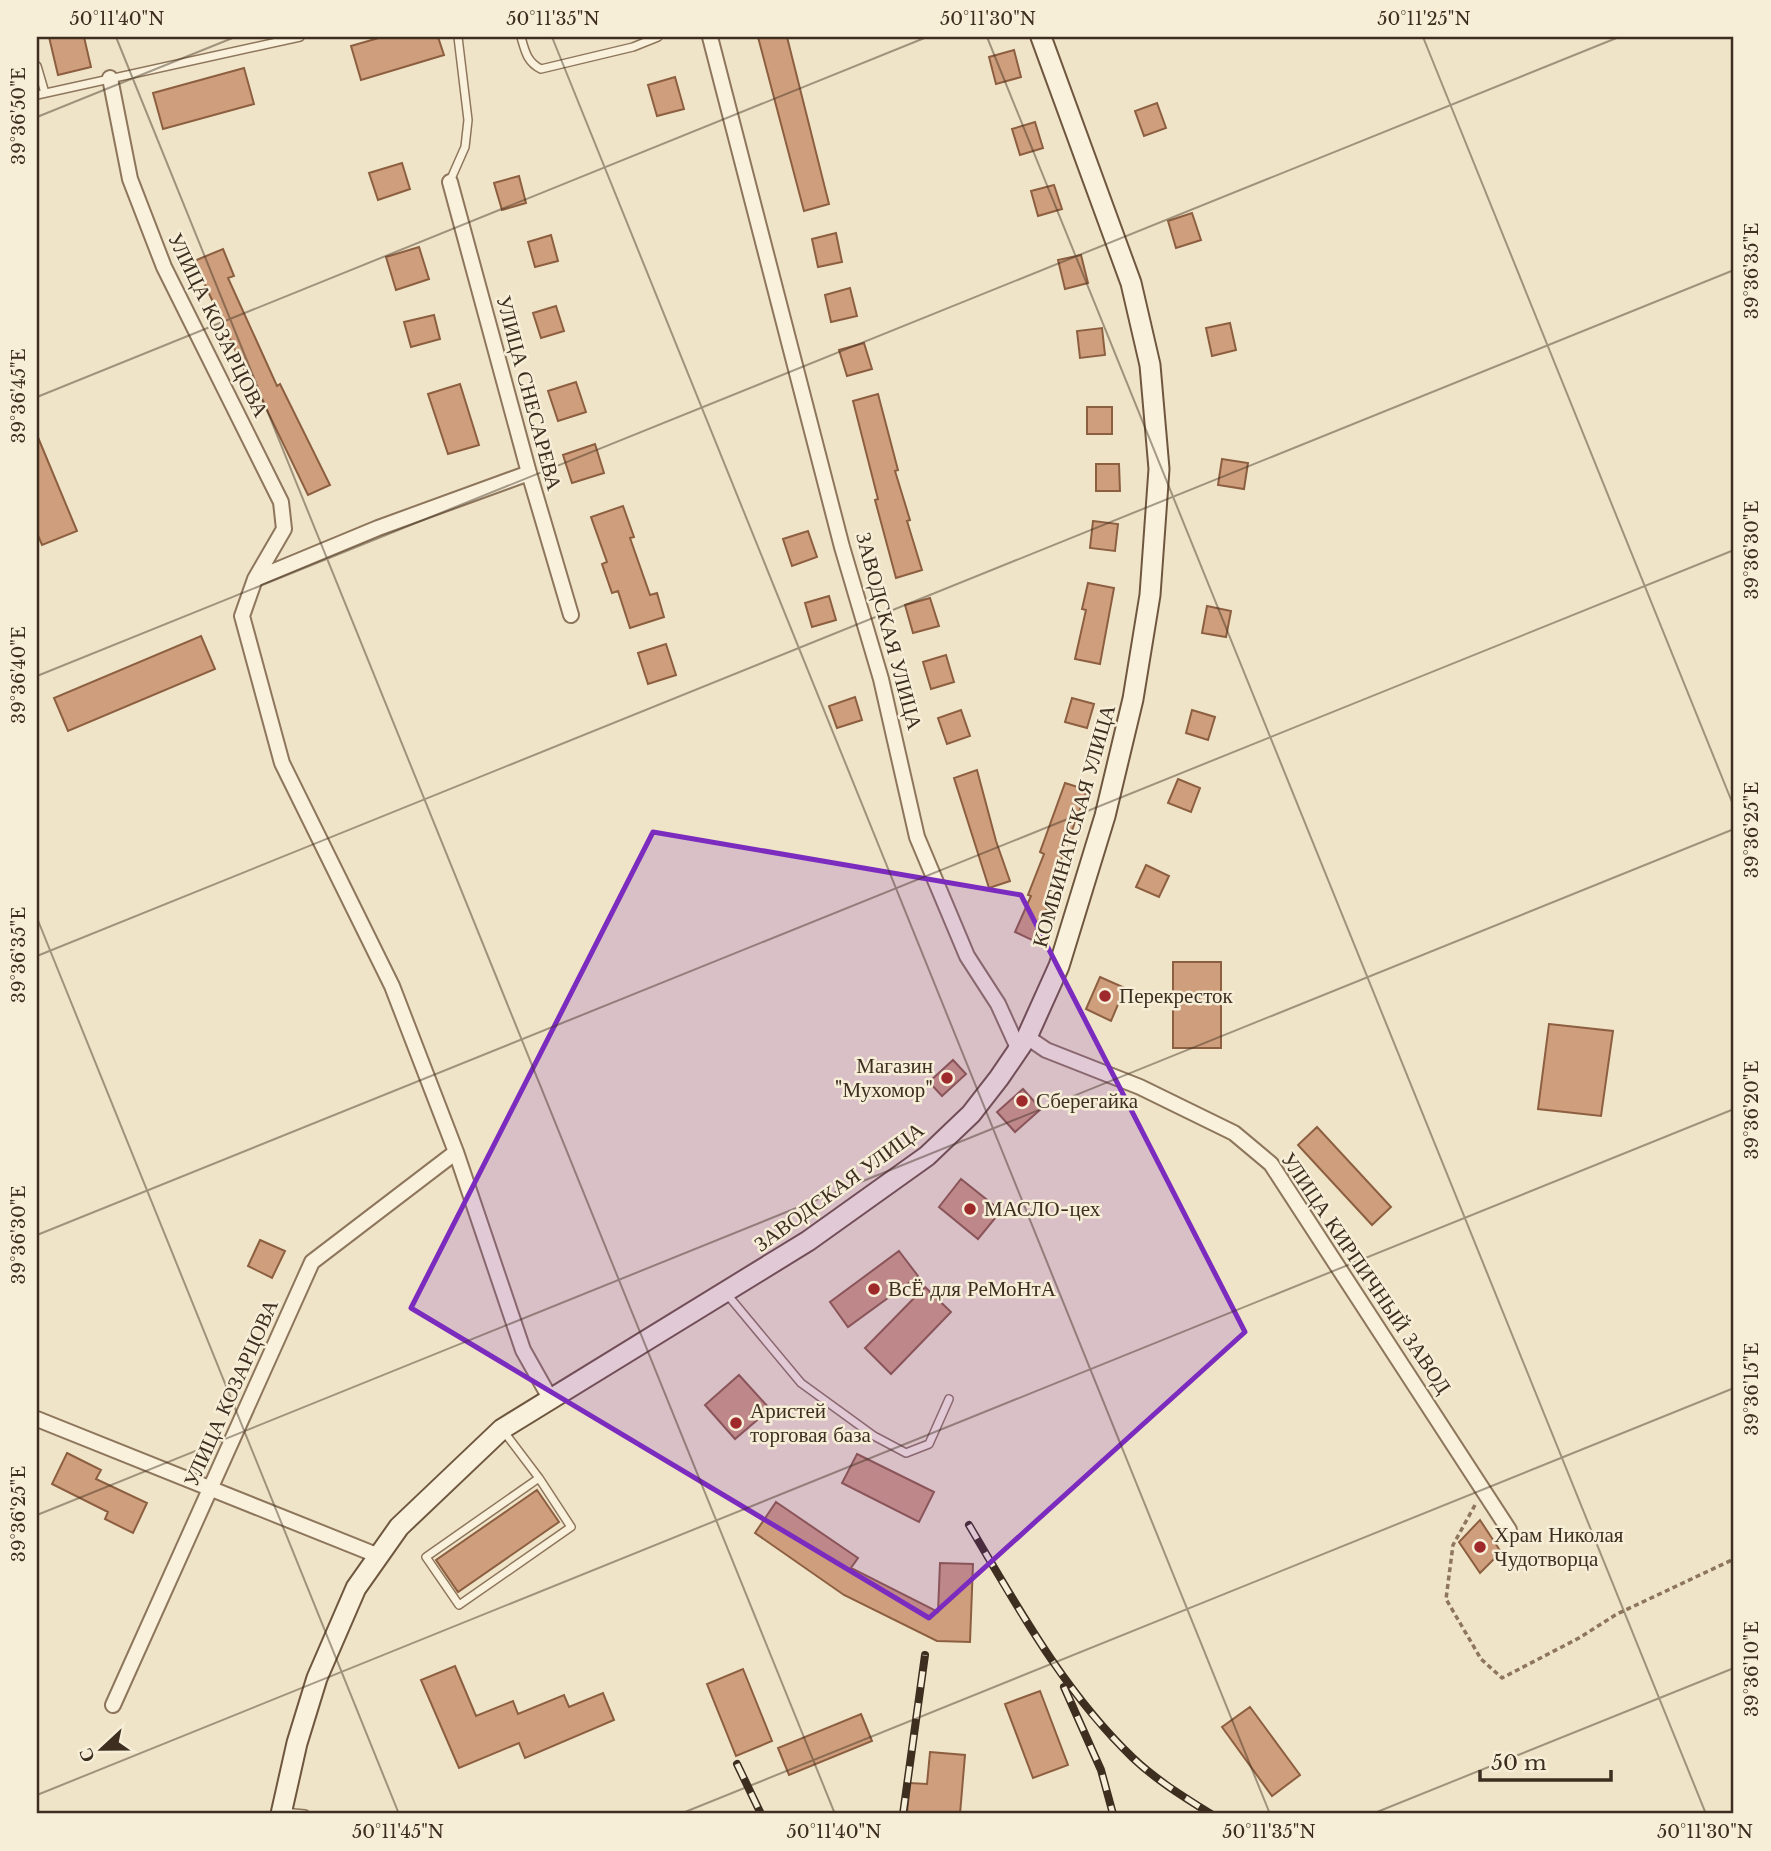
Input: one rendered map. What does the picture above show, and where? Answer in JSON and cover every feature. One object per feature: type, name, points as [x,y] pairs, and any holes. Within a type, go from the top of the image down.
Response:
[{"type":"main road","name":"КОМБИНАТСКАЯ УЛИЦА","points":[[1022,1043],[1059,965],[1105,816],[1133,699],[1150,595],[1159,469],[1150,365],[1131,283],[1041,37]]},
{"type":"main road","name":"ЗАВОДСКАЯ УЛИЦА","points":[[281,1813],[297,1743],[317,1678],[356,1588],[399,1527],[502,1429],[808,1241],[927,1156],[971,1114],[1022,1043]]},
{"type":"street","name":"ЗАВОДСКАЯ УЛИЦА","points":[[710,37],[842,547],[881,679],[917,837],[967,956],[1022,1043]]},
{"type":"street","name":"УЛИЦА КОЗАРЦОВА","points":[[110,78],[130,179],[164,267],[281,502],[284,529],[255,579],[242,616],[282,763],[392,986],[456,1152],[523,1350],[550,1398]]},
{"type":"street","name":"УЛИЦА СНЕСАРЕВА","points":[[450,182],[529,473],[571,615]]},
{"type":"street","points":[[255,579],[378,528],[529,473]]},
{"type":"street","name":"УЛИЦА КИРПИЧНЫЙ ЗАВОД","points":[[1022,1043],[1140,1087],[1234,1133],[1271,1164],[1509,1530]]},
{"type":"street","name":"УЛИЦА КОЗАРЦОВА","points":[[113,1705],[312,1262],[456,1152]]},
{"type":"street","points":[[37,1419],[379,1556]]},
{"type":"lane","points":[[37,66],[41,94],[300,37]]},
{"type":"lane","points":[[450,182],[465,147],[468,120],[458,37]]},
{"type":"lane","points":[[521,37],[532,65],[541,69],[632,47],[658,37]]},
{"type":"lane","points":[[726,1293],[801,1383],[874,1436],[906,1453],[929,1444],[949,1399]]},
{"type":"lane","points":[[502,1429],[539,1478],[571,1527],[459,1605],[426,1557],[539,1478]]},
{"type":"lane","points":[[281,1813],[305,1814]]},
{"type":"path","points":[[1484,1490],[1453,1545],[1446,1600],[1481,1659],[1502,1678],[1617,1614],[1734,1559]]},
{"type":"highlighted area","points":[[653,832],[1021,895],[1245,1332],[929,1618],[411,1308]]},
{"type":"building","points":[[49,37],[84,37],[91,67],[58,75]]},
{"type":"building","points":[[382,37],[438,37],[444,55],[361,80],[351,46]]},
{"type":"building","points":[[758,37],[787,37],[829,204],[804,211]]},
{"type":"building","points":[[1014,50],[1021,77],[996,84],[989,57]]},
{"type":"building","points":[[244,68],[254,104],[163,129],[153,93]]},
{"type":"building","points":[[675,77],[684,109],[657,116],[648,85]]},
{"type":"building","points":[[1157,103],[1166,128],[1144,136],[1135,111]]},
{"type":"building","points":[[1035,122],[1043,148],[1020,155],[1012,129]]},
{"type":"building","points":[[402,163],[410,189],[378,200],[369,173]]},
{"type":"building","points":[[519,176],[526,203],[502,210],[494,183]]},
{"type":"building","points":[[1054,185],[1062,209],[1038,216],[1031,191]]},
{"type":"building","points":[[1192,213],[1201,240],[1176,248],[1168,221]]},
{"type":"building","points":[[836,233],[842,262],[818,267],[812,239]]},
{"type":"building","points":[[551,235],[558,261],[535,267],[528,242]]},
{"type":"building","points":[[419,247],[429,279],[396,290],[386,257]]},
{"type":"building","points":[[223,249],[234,276],[228,278],[277,386],[280,384],[330,485],[308,495],[251,377],[248,378],[194,261]]},
{"type":"building","points":[[1081,255],[1088,283],[1065,289],[1058,260]]},
{"type":"building","points":[[850,288],[857,316],[831,322],[825,295]]},
{"type":"building","points":[[556,306],[564,331],[541,338],[533,313]]},
{"type":"building","points":[[434,315],[440,339],[411,347],[404,322]]},
{"type":"building","points":[[1230,323],[1236,350],[1212,356],[1206,328]]},
{"type":"building","points":[[1102,328],[1105,355],[1080,358],[1077,331]]},
{"type":"building","points":[[864,343],[872,369],[847,376],[839,350]]},
{"type":"building","points":[[576,382],[586,412],[558,421],[548,391]]},
{"type":"building","points":[[460,384],[479,445],[448,454],[428,394]]},
{"type":"building","points":[[878,394],[898,470],[895,471],[910,520],[907,521],[922,570],[896,578],[853,401]]},
{"type":"building","points":[[1087,407],[1112,407],[1112,434],[1087,434]]},
{"type":"building","points":[[37,435],[77,531],[42,545],[37,533]]},
{"type":"building","points":[[595,444],[604,473],[572,483],[563,455]]},
{"type":"building","points":[[1222,459],[1248,463],[1244,489],[1218,485]]},
{"type":"building","points":[[1096,464],[1119,464],[1120,491],[1096,491]]},
{"type":"building","points":[[623,506],[634,537],[630,538],[650,595],[657,593],[664,617],[630,628],[618,591],[612,593],[602,564],[607,562],[591,517]]},
{"type":"building","points":[[1093,521],[1118,524],[1115,551],[1090,548]]},
{"type":"building","points":[[808,531],[817,557],[792,566],[783,539]]},
{"type":"building","points":[[1088,583],[1114,588],[1100,664],[1075,659],[1086,610],[1082,609]]},
{"type":"building","points":[[829,596],[836,620],[812,627],[805,603]]},
{"type":"building","points":[[930,598],[939,626],[913,633],[905,605]]},
{"type":"building","points":[[1207,606],[1231,611],[1226,637],[1202,633]]},
{"type":"building","points":[[201,636],[215,669],[68,731],[54,698]]},
{"type":"building","points":[[666,644],[676,675],[648,684],[638,653]]},
{"type":"building","points":[[946,655],[954,682],[931,689],[923,662]]},
{"type":"building","points":[[855,697],[862,720],[837,728],[829,706]]},
{"type":"building","points":[[1072,698],[1094,704],[1087,728],[1065,722]]},
{"type":"building","points":[[961,710],[970,736],[947,744],[938,718]]},
{"type":"building","points":[[1192,710],[1215,717],[1208,740],[1186,733]]},
{"type":"building","points":[[977,770],[1010,881],[989,888],[954,778]]},
{"type":"building","points":[[1178,779],[1200,788],[1191,812],[1168,803]]},
{"type":"building","points":[[1065,783],[1087,790],[1054,879],[1058,880],[1034,941],[1015,932],[1031,896],[1028,895],[1044,854],[1040,852]]},
{"type":"building","points":[[1146,865],[1169,876],[1159,897],[1136,887]]},
{"type":"building","points":[[1173,962],[1221,962],[1221,1048],[1173,1048]]},
{"type":"building","points":[[1100,977],[1125,988],[1111,1021],[1086,1009]]},
{"type":"building","points":[[1549,1024],[1613,1031],[1601,1116],[1538,1109]]},
{"type":"building","name":"Магазин \"Мухомор\"","points":[[953,1060],[966,1074],[942,1096],[929,1082]]},
{"type":"building","points":[[1023,1089],[1041,1109],[1015,1132],[997,1112]]},
{"type":"building","points":[[1317,1127],[1391,1207],[1372,1225],[1298,1145]]},
{"type":"building","name":"МАСЛО-цех","points":[[961,1179],[1001,1211],[978,1239],[939,1207]]},
{"type":"building","points":[[260,1240],[285,1251],[272,1278],[248,1266]]},
{"type":"building","name":"ВсЁ для РеМоНтА","points":[[899,1251],[918,1276],[848,1327],[830,1302]]},
{"type":"building","points":[[925,1287],[951,1312],[891,1374],[865,1348]]},
{"type":"building","points":[[739,1375],[770,1409],[735,1439],[705,1405]]},
{"type":"building","points":[[67,1453],[101,1470],[96,1479],[147,1503],[133,1533],[105,1519],[108,1512],[52,1484]]},
{"type":"building","points":[[857,1454],[934,1492],[919,1522],[842,1483]]},
{"type":"building","points":[[537,1490],[559,1522],[458,1592],[436,1560]]},
{"type":"building","points":[[776,1502],[858,1558],[851,1568],[938,1612],[940,1563],[973,1564],[970,1642],[937,1641],[844,1595],[755,1533]]},
{"type":"building","name":"Храм Николая Чудотворца","points":[[1480,1520],[1501,1552],[1480,1573],[1459,1542]]},
{"type":"building","points":[[455,1666],[476,1716],[513,1701],[518,1714],[564,1695],[569,1707],[603,1693],[614,1720],[525,1758],[519,1743],[459,1768],[421,1680]]},
{"type":"building","points":[[743,1669],[772,1741],[736,1756],[707,1684]]},
{"type":"building","points":[[1040,1691],[1068,1765],[1033,1778],[1005,1704]]},
{"type":"building","points":[[1250,1707],[1300,1775],[1272,1796],[1222,1727]]},
{"type":"building","points":[[861,1714],[872,1741],[789,1775],[778,1748]]},
{"type":"building","points":[[930,1752],[965,1755],[960,1814],[907,1814],[910,1783],[927,1784]]},
{"type":"railway","points":[[969,1525],[1043,1647],[1085,1705],[1142,1766],[1211,1814]]},
{"type":"railway","points":[[903,1814],[925,1655]]},
{"type":"railway","points":[[1064,1687],[1101,1770],[1113,1814]]},
{"type":"railway","points":[[737,1764],[761,1814]]},
{"type":"place","name":"Перекресток","points":[[1105,996]]},
{"type":"place","name":"Магазин \"Мухомор\"","points":[[947,1078]]},
{"type":"place","name":"Сберегайка","points":[[1022,1101]]},
{"type":"place","name":"МАСЛО-цех","points":[[970,1209]]},
{"type":"place","name":"ВсЁ для РеМоНтА","points":[[874,1289]]},
{"type":"place","name":"Аристей торговая база","points":[[736,1423]]},
{"type":"place","name":"Храм Николая Чудотворца","points":[[1480,1547]]}]
